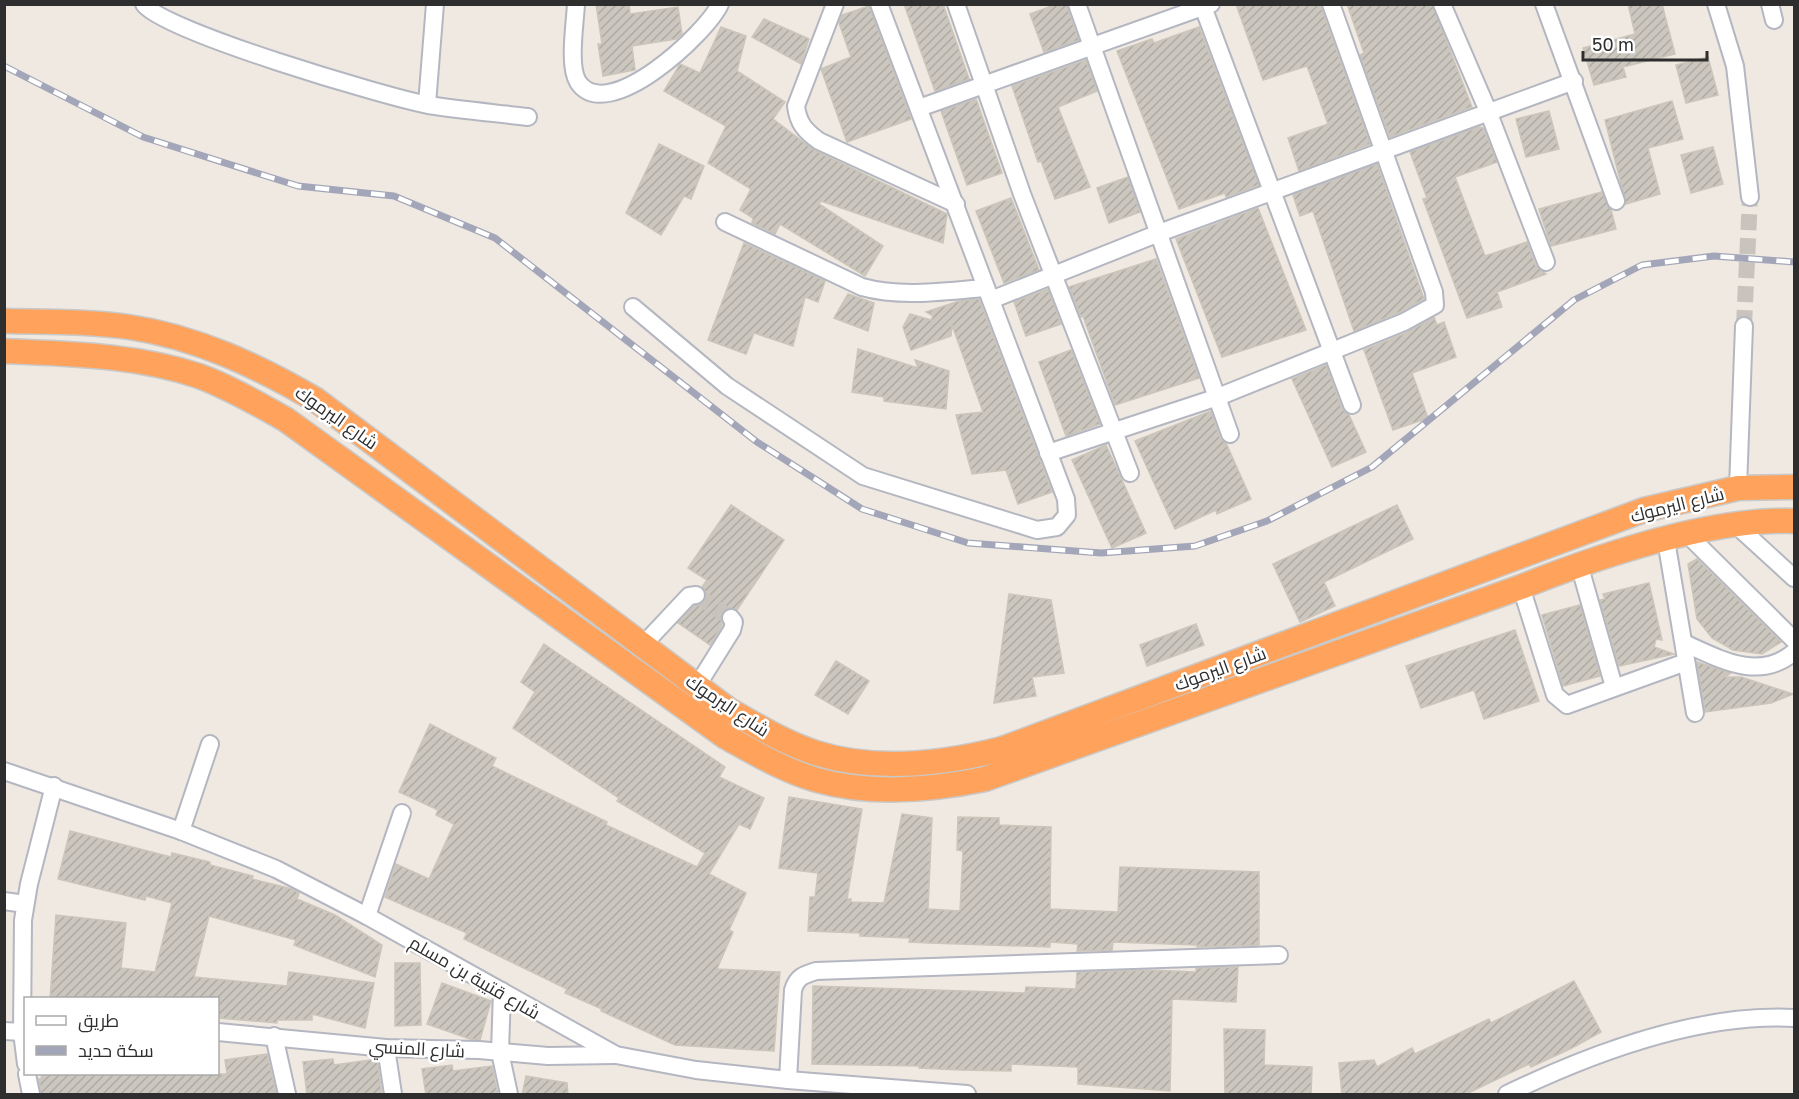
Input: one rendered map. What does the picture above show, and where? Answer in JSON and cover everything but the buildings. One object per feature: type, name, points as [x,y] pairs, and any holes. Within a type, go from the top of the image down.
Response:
[{"type":"highway","name":"شارع اليرموك","points":[[4,321],[129,327],[218,351],[267,372],[316,400],[729,710],[765,731],[816,753],[857,762],[907,764],[961,759],[1013,745],[1644,510],[1738,488],[1794,487]]},
{"type":"highway","name":"شارع اليرموك","points":[[4,351],[107,357],[157,365],[200,377],[246,397],[285,419],[726,737],[784,768],[836,785],[925,788],[985,779],[1521,587],[1579,564],[1677,537],[1736,524],[1794,521]]},
{"type":"street","points":[[144,4],[166,20],[296,69],[427,104],[528,117]]},
{"type":"street","points":[[427,104],[435,4]]},
{"type":"street","points":[[576,4],[573,68],[577,81],[594,95],[610,94],[635,85],[690,41],[716,13],[720,4]]},
{"type":"street","points":[[835,4],[796,106],[798,119],[805,131],[819,141],[956,204]]},
{"type":"street","points":[[633,307],[727,386],[863,476],[1037,530],[1057,527],[1067,515],[1066,499],[879,4]]},
{"type":"street","points":[[956,4],[1054,276],[1130,473]]},
{"type":"street","points":[[1077,4],[1230,434]]},
{"type":"street","points":[[1048,453],[1218,397],[1404,322],[1432,308],[1436,301],[1331,4]]},
{"type":"street","points":[[1442,4],[1488,111],[1546,262]]},
{"type":"street","points":[[1544,4],[1616,201]]},
{"type":"street","points":[[1716,4],[1735,66],[1750,197]]},
{"type":"street","points":[[919,108],[1205,6],[1352,405]]},
{"type":"street","points":[[725,222],[861,287],[881,292],[906,294],[988,294],[1054,276],[1159,233],[1274,193],[1488,111],[1574,81]]},
{"type":"street","points":[[1738,488],[1743,326]]},
{"type":"street","points":[[1736,524],[1794,578]]},
{"type":"street","points":[[1677,537],[1794,640]]},
{"type":"street","points":[[1677,537],[1684,643],[1695,713]]},
{"type":"street","points":[[1579,564],[1614,687]]},
{"type":"street","points":[[1521,587],[1556,695],[1561,702],[1572,705],[1614,687],[1686,662]]},
{"type":"street","points":[[643,645],[689,596],[696,595]]},
{"type":"street","points":[[697,686],[732,630],[734,622],[731,618]]},
{"type":"street","points":[[1684,643],[1732,665],[1751,668],[1763,668],[1785,661],[1794,652]]},
{"type":"street","points":[[182,831],[210,744]]},
{"type":"street","name":"شارع قتيبة بن مسلم","points":[[4,771],[182,831],[276,869],[367,916],[616,1055],[696,1070],[967,1095]]},
{"type":"street","points":[[24,997],[25,904],[54,786]]},
{"type":"street","points":[[367,916],[402,813]]},
{"type":"street","points":[[4,901],[25,904]]},
{"type":"street","points":[[788,1080],[792,990],[795,981],[802,975],[816,971],[1279,955]]},
{"type":"street","points":[[502,991],[500,1052],[509,1095]]},
{"type":"street","points":[[1507,1095],[1562,1069],[1618,1048],[1725,1022],[1794,1018]]},
{"type":"street","points":[[4,1032],[24,1022]]},
{"type":"street","name":"شارع المنسي","points":[[219,1032],[386,1048],[548,1056],[616,1055]]},
{"type":"street","points":[[274,1036],[287,1095]]},
{"type":"street","points":[[386,1048],[393,1095]]},
{"type":"street","points":[[27,1075],[31,1095]]},
{"type":"tunnel","points":[[1744,326],[1750,197]]},
{"type":"tunnel","points":[[696,595],[731,618]]},
{"type":"railway","points":[[4,66],[143,137],[298,186],[394,196],[495,238],[757,442],[862,509],[968,543],[1101,553],[1195,546],[1267,521],[1372,467],[1574,300],[1642,265],[1714,256],[1794,262]]}]
